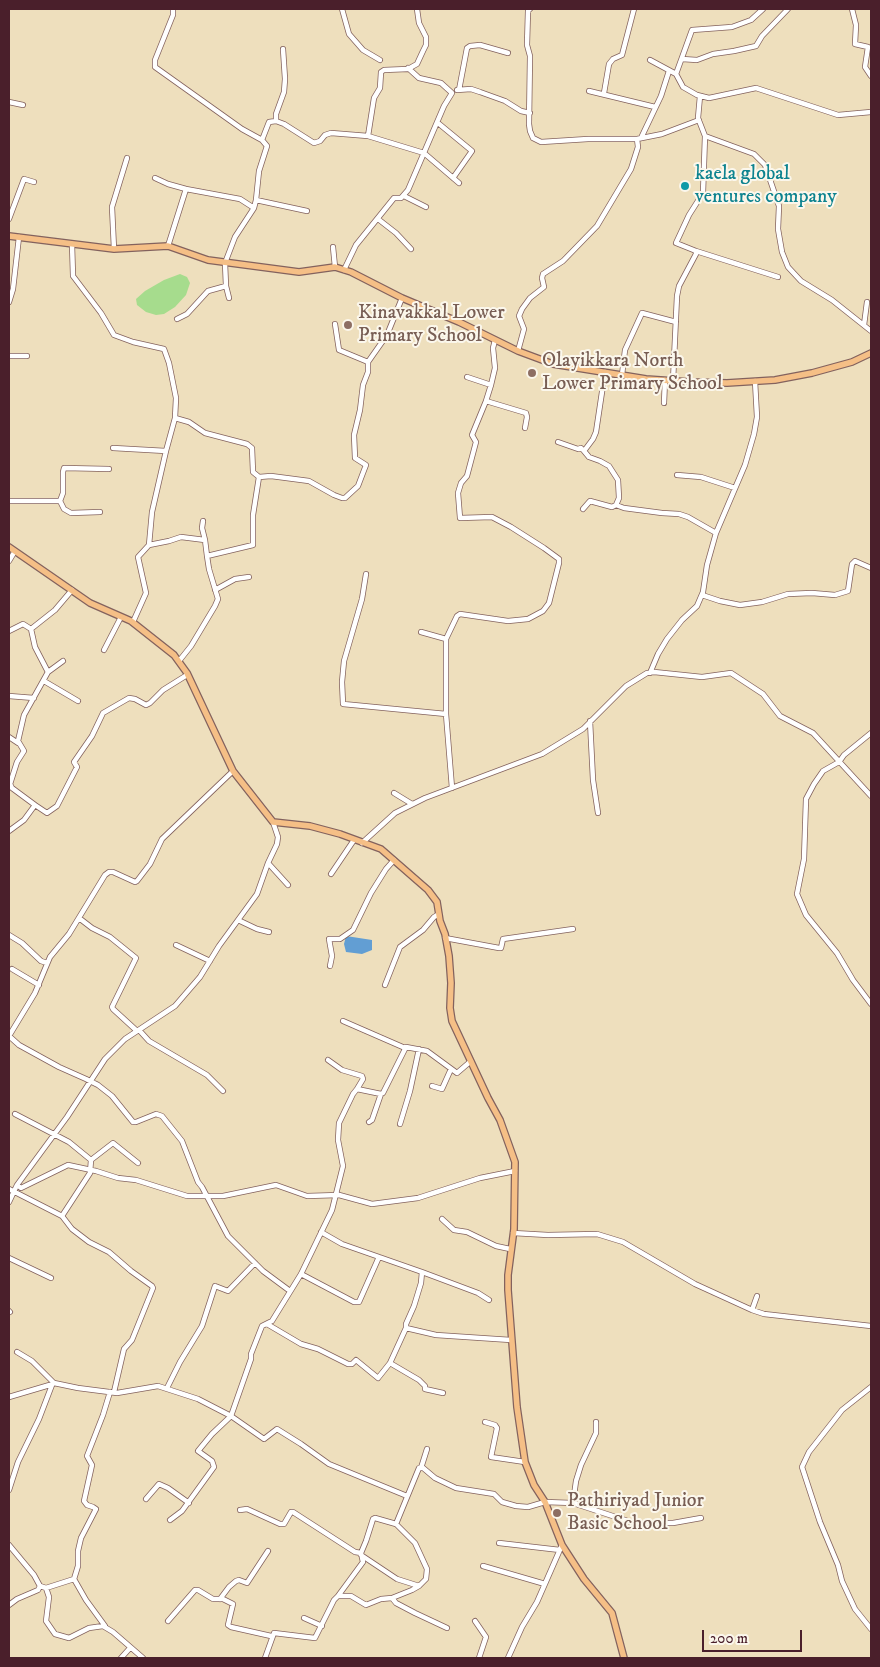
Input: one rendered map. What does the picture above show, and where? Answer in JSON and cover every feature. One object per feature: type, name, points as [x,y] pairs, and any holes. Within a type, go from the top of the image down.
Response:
[{"type":"main road","points":[[9,236],[114,248],[168,246],[208,260],[299,272],[335,267],[459,322],[518,351],[553,364],[622,375],[673,381],[727,383],[775,380],[812,373],[852,362],[871,353]]},
{"type":"main road","points":[[9,547],[90,603],[133,622],[179,661],[188,675],[233,771],[273,822],[310,826],[381,849],[428,890],[437,902],[450,974],[452,1021],[500,1120],[515,1162],[513,1233],[510,1250],[508,1290],[517,1407],[525,1462],[534,1484],[545,1502],[561,1547],[612,1613],[624,1658]]},
{"type":"street","points":[[173,9],[173,15],[155,60],[155,67],[242,129],[262,140],[267,146],[259,171],[254,208],[235,237],[225,263],[226,286],[229,298]]},
{"type":"street","points":[[342,9],[349,34],[363,50],[380,60]]},
{"type":"street","points":[[368,136],[374,98],[380,88],[381,72],[384,70],[408,68],[417,64],[426,45],[426,37],[419,23],[417,9]]},
{"type":"street","points":[[530,9],[528,11],[527,45],[530,56],[530,131],[533,138],[541,142],[588,139],[639,139],[662,134],[699,120]]},
{"type":"street","points":[[604,93],[609,64],[613,59],[621,56],[623,52],[634,9]]},
{"type":"street","points":[[763,9],[751,20],[732,26],[692,30],[676,74],[683,87],[700,96],[709,98],[756,88],[838,115],[871,112]]},
{"type":"street","points":[[682,59],[697,60],[713,54],[734,52],[756,46],[762,36],[788,9]]},
{"type":"street","points":[[852,9],[856,24],[855,44],[868,47],[866,67],[871,76]]},
{"type":"street","points":[[459,90],[467,48],[480,45],[508,53]]},
{"type":"street","points":[[276,121],[276,114],[284,92],[283,49]]},
{"type":"street","points":[[650,60],[676,74]]},
{"type":"street","points":[[408,68],[419,78],[441,82],[452,93]]},
{"type":"street","points":[[518,351],[524,329],[519,316],[522,309],[530,298],[544,287],[543,274],[563,261],[597,226],[610,202],[619,191],[631,169],[639,139],[665,86],[669,71]]},
{"type":"street","points":[[344,270],[356,245],[394,198],[401,198],[408,190],[444,106],[452,93],[471,89],[530,113]]},
{"type":"street","points":[[589,91],[604,93],[655,107]]},
{"type":"street","points":[[700,96],[698,118],[705,136],[703,193],[689,215],[676,242],[778,277]]},
{"type":"street","points":[[9,102],[23,105]]},
{"type":"street","points":[[262,140],[269,122],[276,121],[314,143],[320,141],[331,132],[368,136],[424,153],[459,183]]},
{"type":"street","points":[[438,123],[472,151],[453,178]]},
{"type":"street","points":[[705,136],[754,154],[765,166],[779,206],[778,229],[782,252],[788,267],[801,281],[832,300],[871,331]]},
{"type":"street","points":[[114,248],[112,207],[127,158]]},
{"type":"street","points":[[155,178],[186,189],[240,199],[254,208]]},
{"type":"street","points":[[9,219],[24,179],[34,182]]},
{"type":"street","points":[[168,246],[186,189]]},
{"type":"street","points":[[404,196],[426,207]]},
{"type":"street","points":[[256,200],[307,211]]},
{"type":"street","points":[[378,219],[396,233],[411,249]]},
{"type":"street","points":[[9,302],[13,289],[19,238]]},
{"type":"street","points":[[72,244],[73,276],[101,313],[114,335],[133,342],[164,349],[169,363],[176,398],[175,418],[152,512],[149,545],[138,557],[146,593],[133,622]]},
{"type":"street","points":[[333,247],[335,267]]},
{"type":"street","points":[[673,381],[676,307],[679,286],[696,254],[696,250]]},
{"type":"street","points":[[177,319],[186,314],[208,291],[226,286]]},
{"type":"street","points":[[175,418],[189,422],[205,433],[247,444],[252,448],[254,472],[259,477],[271,476],[309,481],[334,496],[345,498],[361,481],[366,465],[355,458],[353,449],[363,385],[368,372],[368,362],[387,335],[402,298]]},
{"type":"street","points":[[864,324],[867,302]]},
{"type":"street","points":[[622,375],[625,350],[642,313],[676,322]]},
{"type":"street","points":[[335,324],[339,350],[368,362]]},
{"type":"street","points":[[452,788],[446,714],[446,639],[457,616],[460,614],[508,621],[528,619],[543,611],[549,603],[559,563],[559,559],[511,527],[492,517],[460,518],[459,488],[469,471],[476,442],[472,435],[491,385],[495,368],[493,348],[496,340]]},
{"type":"street","points":[[9,356],[27,356]]},
{"type":"street","points":[[584,451],[596,432],[606,372]]},
{"type":"street","points":[[467,377],[491,385]]},
{"type":"street","points":[[664,404],[665,380]]},
{"type":"street","points":[[650,673],[667,638],[697,606],[702,595],[707,565],[716,533],[745,464],[757,417],[755,381]]},
{"type":"street","points":[[486,400],[526,413],[525,428]]},
{"type":"street","points":[[558,442],[578,449],[581,448],[588,457],[609,466],[618,480],[619,498],[616,505]]},
{"type":"street","points":[[113,448],[166,451]]},
{"type":"street","points":[[100,512],[71,513],[64,509],[60,501],[63,492],[64,468],[109,469]]},
{"type":"street","points":[[677,475],[701,476],[735,488]]},
{"type":"street","points":[[207,556],[253,545],[253,515],[259,477]]},
{"type":"street","points":[[9,501],[60,501]]},
{"type":"street","points":[[583,509],[590,501],[612,507],[616,505],[624,508],[679,514],[716,533]]},
{"type":"street","points":[[179,661],[191,646],[218,598],[207,556],[202,528],[203,521]]},
{"type":"street","points":[[149,545],[169,542],[182,536],[205,540]]},
{"type":"street","points":[[9,561],[15,551]]},
{"type":"street","points":[[702,595],[740,605],[788,594],[812,593],[835,595],[848,591],[855,561],[871,568]]},
{"type":"street","points":[[366,574],[362,599],[344,661],[343,704],[446,714]]},
{"type":"street","points":[[215,590],[235,579],[249,577]]},
{"type":"street","points":[[30,629],[55,610],[72,590]]},
{"type":"street","points":[[104,650],[121,617]]},
{"type":"street","points":[[9,631],[23,624],[30,629],[35,647],[48,672]]},
{"type":"street","points":[[421,632],[446,639]]},
{"type":"street","points":[[18,743],[24,715],[48,672],[63,661]]},
{"type":"street","points":[[362,843],[395,813],[412,804],[542,754],[583,729],[626,686],[650,673],[702,677],[731,673],[763,694],[780,716],[813,733],[871,796]]},
{"type":"street","points":[[9,737],[18,743],[24,751],[15,766],[10,785],[47,813],[60,802],[78,767],[74,762],[92,736],[104,713],[129,698],[136,699],[146,705],[163,690],[188,675]]},
{"type":"street","points":[[44,680],[78,701]]},
{"type":"street","points":[[9,696],[34,698]]},
{"type":"street","points":[[590,722],[598,813]]},
{"type":"street","points":[[871,733],[844,755],[839,762],[824,771],[806,799],[804,859],[797,894],[806,914],[837,953],[853,980],[871,1004]]},
{"type":"street","points":[[233,771],[162,840],[150,864],[137,881],[135,882],[109,872],[105,875],[69,934],[50,957],[39,985],[9,1036],[19,1045],[58,1067],[92,1081],[112,1096],[133,1122],[156,1114],[162,1116],[182,1141],[195,1177],[228,1236],[255,1263],[290,1291]]},
{"type":"street","points":[[394,793],[412,804]]},
{"type":"street","points":[[9,831],[24,820],[34,805]]},
{"type":"street","points":[[9,1202],[11,1190],[17,1185],[54,1135],[106,1059],[124,1039],[175,1006],[200,977],[257,894],[277,844],[278,837],[273,822]]},
{"type":"street","points":[[330,874],[354,840]]},
{"type":"street","points":[[330,966],[332,956],[330,939],[340,939],[353,930],[364,912],[371,893],[394,860]]},
{"type":"street","points":[[268,863],[288,885]]},
{"type":"street","points":[[385,985],[400,947],[423,930],[439,914]]},
{"type":"street","points":[[79,918],[92,928],[110,937],[136,958],[114,1003],[113,1009],[149,1041],[207,1075],[223,1091]]},
{"type":"street","points":[[238,920],[257,929],[269,932]]},
{"type":"street","points":[[445,938],[501,948],[503,939],[573,929]]},
{"type":"street","points":[[9,936],[22,943],[41,961],[47,963]]},
{"type":"street","points":[[176,944],[210,961]]},
{"type":"street","points":[[12,969],[39,985]]},
{"type":"street","points":[[343,1021],[405,1048],[419,1049],[434,1056],[457,1073],[471,1061]]},
{"type":"street","points":[[369,1122],[372,1120],[381,1094],[405,1048]]},
{"type":"street","points":[[400,1124],[410,1091],[419,1049]]},
{"type":"street","points":[[170,1520],[182,1511],[214,1467],[212,1461],[198,1451],[231,1416],[262,1326],[272,1321],[301,1274],[332,1210],[343,1166],[338,1140],[339,1123],[341,1115],[363,1079],[362,1076],[342,1070],[328,1060]]},
{"type":"street","points":[[432,1086],[442,1088],[451,1069]]},
{"type":"street","points":[[357,1089],[381,1094]]},
{"type":"street","points":[[15,1114],[69,1142],[91,1160]]},
{"type":"street","points":[[62,1216],[90,1173],[91,1160],[114,1143],[138,1163]]},
{"type":"street","points":[[17,1185],[21,1188],[68,1165],[118,1178],[136,1180],[187,1196],[223,1196],[276,1185],[307,1196],[336,1195],[372,1204],[418,1198],[480,1178],[515,1171]]},
{"type":"street","points":[[9,1545],[34,1575],[40,1586],[46,1588],[74,1579],[78,1566],[78,1551],[81,1538],[96,1509],[85,1504],[84,1501],[92,1465],[87,1456],[112,1392],[124,1349],[132,1340],[153,1288],[109,1252],[89,1242],[72,1229],[62,1216],[11,1190]]},
{"type":"street","points":[[442,1219],[454,1230],[466,1232],[491,1244],[510,1250]]},
{"type":"street","points":[[322,1232],[342,1244],[478,1293],[489,1300]]},
{"type":"street","points":[[513,1233],[548,1235],[590,1233],[610,1237],[633,1247],[648,1258],[695,1284],[752,1310],[764,1314],[871,1326]]},
{"type":"street","points":[[301,1274],[354,1302],[359,1302],[379,1257]]},
{"type":"street","points":[[9,1258],[51,1278]]},
{"type":"street","points":[[167,1388],[202,1326],[214,1286],[228,1291],[255,1263]]},
{"type":"street","points":[[267,1324],[301,1344],[348,1364],[352,1364],[356,1360],[376,1378],[380,1378],[390,1363],[406,1328],[421,1283],[422,1272]]},
{"type":"street","points":[[752,1310],[757,1296]]},
{"type":"street","points":[[406,1328],[436,1335],[511,1340]]},
{"type":"street","points":[[17,1352],[32,1361],[53,1384]]},
{"type":"street","points":[[390,1363],[419,1380],[425,1389],[442,1393]]},
{"type":"street","points":[[9,1490],[18,1462],[53,1384]]},
{"type":"street","points":[[9,1398],[53,1384],[112,1392],[130,1391],[151,1386],[167,1388],[198,1399],[231,1416],[264,1438],[277,1429],[329,1464],[407,1496]]},
{"type":"street","points":[[871,1387],[842,1410],[809,1452],[802,1467],[842,1580],[855,1609],[871,1629]]},
{"type":"street","points":[[485,1422],[495,1425],[497,1428],[491,1457],[525,1462]]},
{"type":"street","points":[[573,1503],[576,1481],[581,1465],[596,1433],[596,1422]]},
{"type":"street","points":[[396,1524],[421,1468],[427,1449]]},
{"type":"street","points":[[421,1468],[435,1478],[456,1488],[494,1494],[506,1504],[528,1507],[545,1502],[573,1503],[634,1523],[673,1523],[701,1518]]},
{"type":"street","points":[[146,1498],[159,1484],[189,1502]]},
{"type":"street","points":[[240,1510],[246,1509],[280,1524],[284,1524],[291,1512],[293,1512],[361,1554],[397,1579],[419,1586]]},
{"type":"street","points":[[265,1658],[274,1633],[315,1638],[334,1600],[363,1562],[361,1554],[373,1519],[396,1524],[415,1543],[427,1569],[426,1579],[419,1586],[392,1598],[381,1599],[366,1606],[351,1596],[338,1596]]},
{"type":"street","points":[[499,1543],[561,1547],[537,1602],[522,1627],[508,1658]]},
{"type":"street","points":[[220,1599],[236,1581],[248,1583],[268,1551]]},
{"type":"street","points":[[483,1566],[544,1584]]},
{"type":"street","points":[[74,1579],[86,1600],[108,1629]]},
{"type":"street","points":[[9,1605],[17,1599],[38,1590],[40,1586]]},
{"type":"street","points":[[46,1588],[49,1598],[46,1621],[56,1634],[69,1638],[89,1628],[103,1626],[143,1658]]},
{"type":"street","points":[[168,1621],[195,1590],[198,1590],[213,1599],[220,1599],[234,1604],[228,1625],[272,1636]]},
{"type":"street","points":[[392,1598],[396,1603],[415,1614],[447,1628]]},
{"type":"street","points":[[304,1618],[322,1626]]},
{"type":"street","points":[[474,1621],[486,1637],[479,1658]]},
{"type":"street","points":[[121,1658],[130,1648]]},
{"type":"green space","points":[[180,274],[187,277],[190,283],[186,295],[175,307],[164,314],[156,315],[146,312],[137,305],[136,299],[145,291],[164,280]]},
{"type":"water","points":[[346,936],[372,940],[372,950],[362,954],[346,952],[344,944]]},
{"type":"place","name":"kaela global ventures company","points":[[685,186]]},
{"type":"place","name":"Kinavakkal Lower Primary School","points":[[348,325]]},
{"type":"place","name":"Olayikkara North Lower Primary School","points":[[532,373]]},
{"type":"place","name":"Pathiriyad Junior Basic School","points":[[557,1513]]}]
